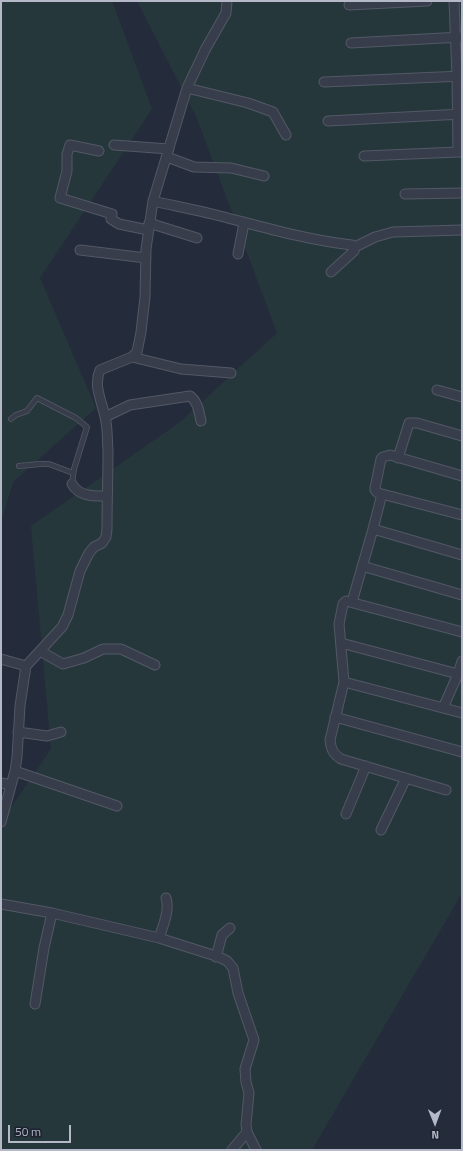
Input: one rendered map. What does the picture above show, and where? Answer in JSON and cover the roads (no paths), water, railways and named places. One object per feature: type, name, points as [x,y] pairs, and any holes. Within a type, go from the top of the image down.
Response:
[{"type":"street","points":[[1,822],[15,771],[20,706],[26,666],[62,627],[68,615],[80,571],[89,553],[94,547],[102,543],[106,537],[108,463],[105,417],[97,387],[97,376],[100,370],[132,357],[136,352],[141,332],[145,297],[146,258],[153,201],[187,88],[204,50],[226,13],[226,1]]},
{"type":"street","points":[[349,5],[427,1]]},
{"type":"street","points":[[364,156],[460,152],[459,37],[454,1]]},
{"type":"street","points":[[351,43],[459,37]]},
{"type":"street","points":[[324,82],[460,76]]},
{"type":"street","points":[[187,88],[248,103],[273,112],[286,135]]},
{"type":"street","points":[[328,121],[460,115]]},
{"type":"street","points":[[98,151],[70,145],[67,154],[67,171],[60,198],[112,214],[111,219],[119,224],[149,226],[197,238]]},
{"type":"street","points":[[114,145],[168,153],[194,167],[231,168],[264,176]]},
{"type":"street","points":[[405,194],[462,193]]},
{"type":"street","points":[[153,201],[219,215],[244,223],[331,243],[352,245],[353,248]]},
{"type":"street","points":[[238,254],[244,223]]},
{"type":"street","points":[[353,248],[375,237],[393,232],[462,230]]},
{"type":"street","points":[[331,272],[354,251],[353,248]]},
{"type":"street","points":[[80,250],[146,258]]},
{"type":"street","points":[[132,357],[181,369],[230,374]]},
{"type":"street","points":[[437,390],[462,397]]},
{"type":"street","points":[[105,417],[130,405],[190,396],[197,403],[202,421]]},
{"type":"street","points":[[398,458],[409,423],[417,423],[462,436]]},
{"type":"street","points":[[462,476],[386,455],[381,459],[375,488],[375,490],[382,494],[462,515]]},
{"type":"street","points":[[72,484],[75,489],[90,496],[107,496]]},
{"type":"street","points":[[352,602],[382,494]]},
{"type":"street","points":[[373,529],[462,555]]},
{"type":"street","points":[[362,566],[462,595]]},
{"type":"street","points":[[446,790],[340,759],[335,755],[330,740],[344,682],[339,624],[343,604],[346,601],[462,632]]},
{"type":"street","points":[[341,643],[458,674]]},
{"type":"street","points":[[40,651],[63,664],[84,658],[103,649],[121,650],[155,665]]},
{"type":"street","points":[[1,659],[26,666]]},
{"type":"street","points":[[443,708],[462,661]]},
{"type":"street","points":[[344,682],[462,713]]},
{"type":"street","points":[[335,717],[462,752]]},
{"type":"street","points":[[18,732],[47,736],[61,732]]},
{"type":"street","points":[[346,814],[366,766]]},
{"type":"street","points":[[15,771],[117,806]]},
{"type":"street","points":[[381,830],[406,778]]},
{"type":"street","points":[[1,783],[12,785]]},
{"type":"street","points":[[159,938],[167,910],[168,904],[166,898]]},
{"type":"street","points":[[1,904],[52,913],[159,938],[227,961],[233,968],[240,1000],[254,1040],[245,1069],[249,1093],[246,1117],[247,1132],[256,1150]]},
{"type":"street","points":[[35,1004],[44,948],[52,913]]},
{"type":"street","points":[[216,957],[220,932],[230,928]]},
{"type":"street","points":[[232,1150],[247,1132]]},
{"type":"lane","points":[[11,419],[16,415],[27,411],[37,398],[76,418],[87,427],[73,472],[72,484]]},
{"type":"lane","points":[[19,466],[49,464],[73,472]]}]
